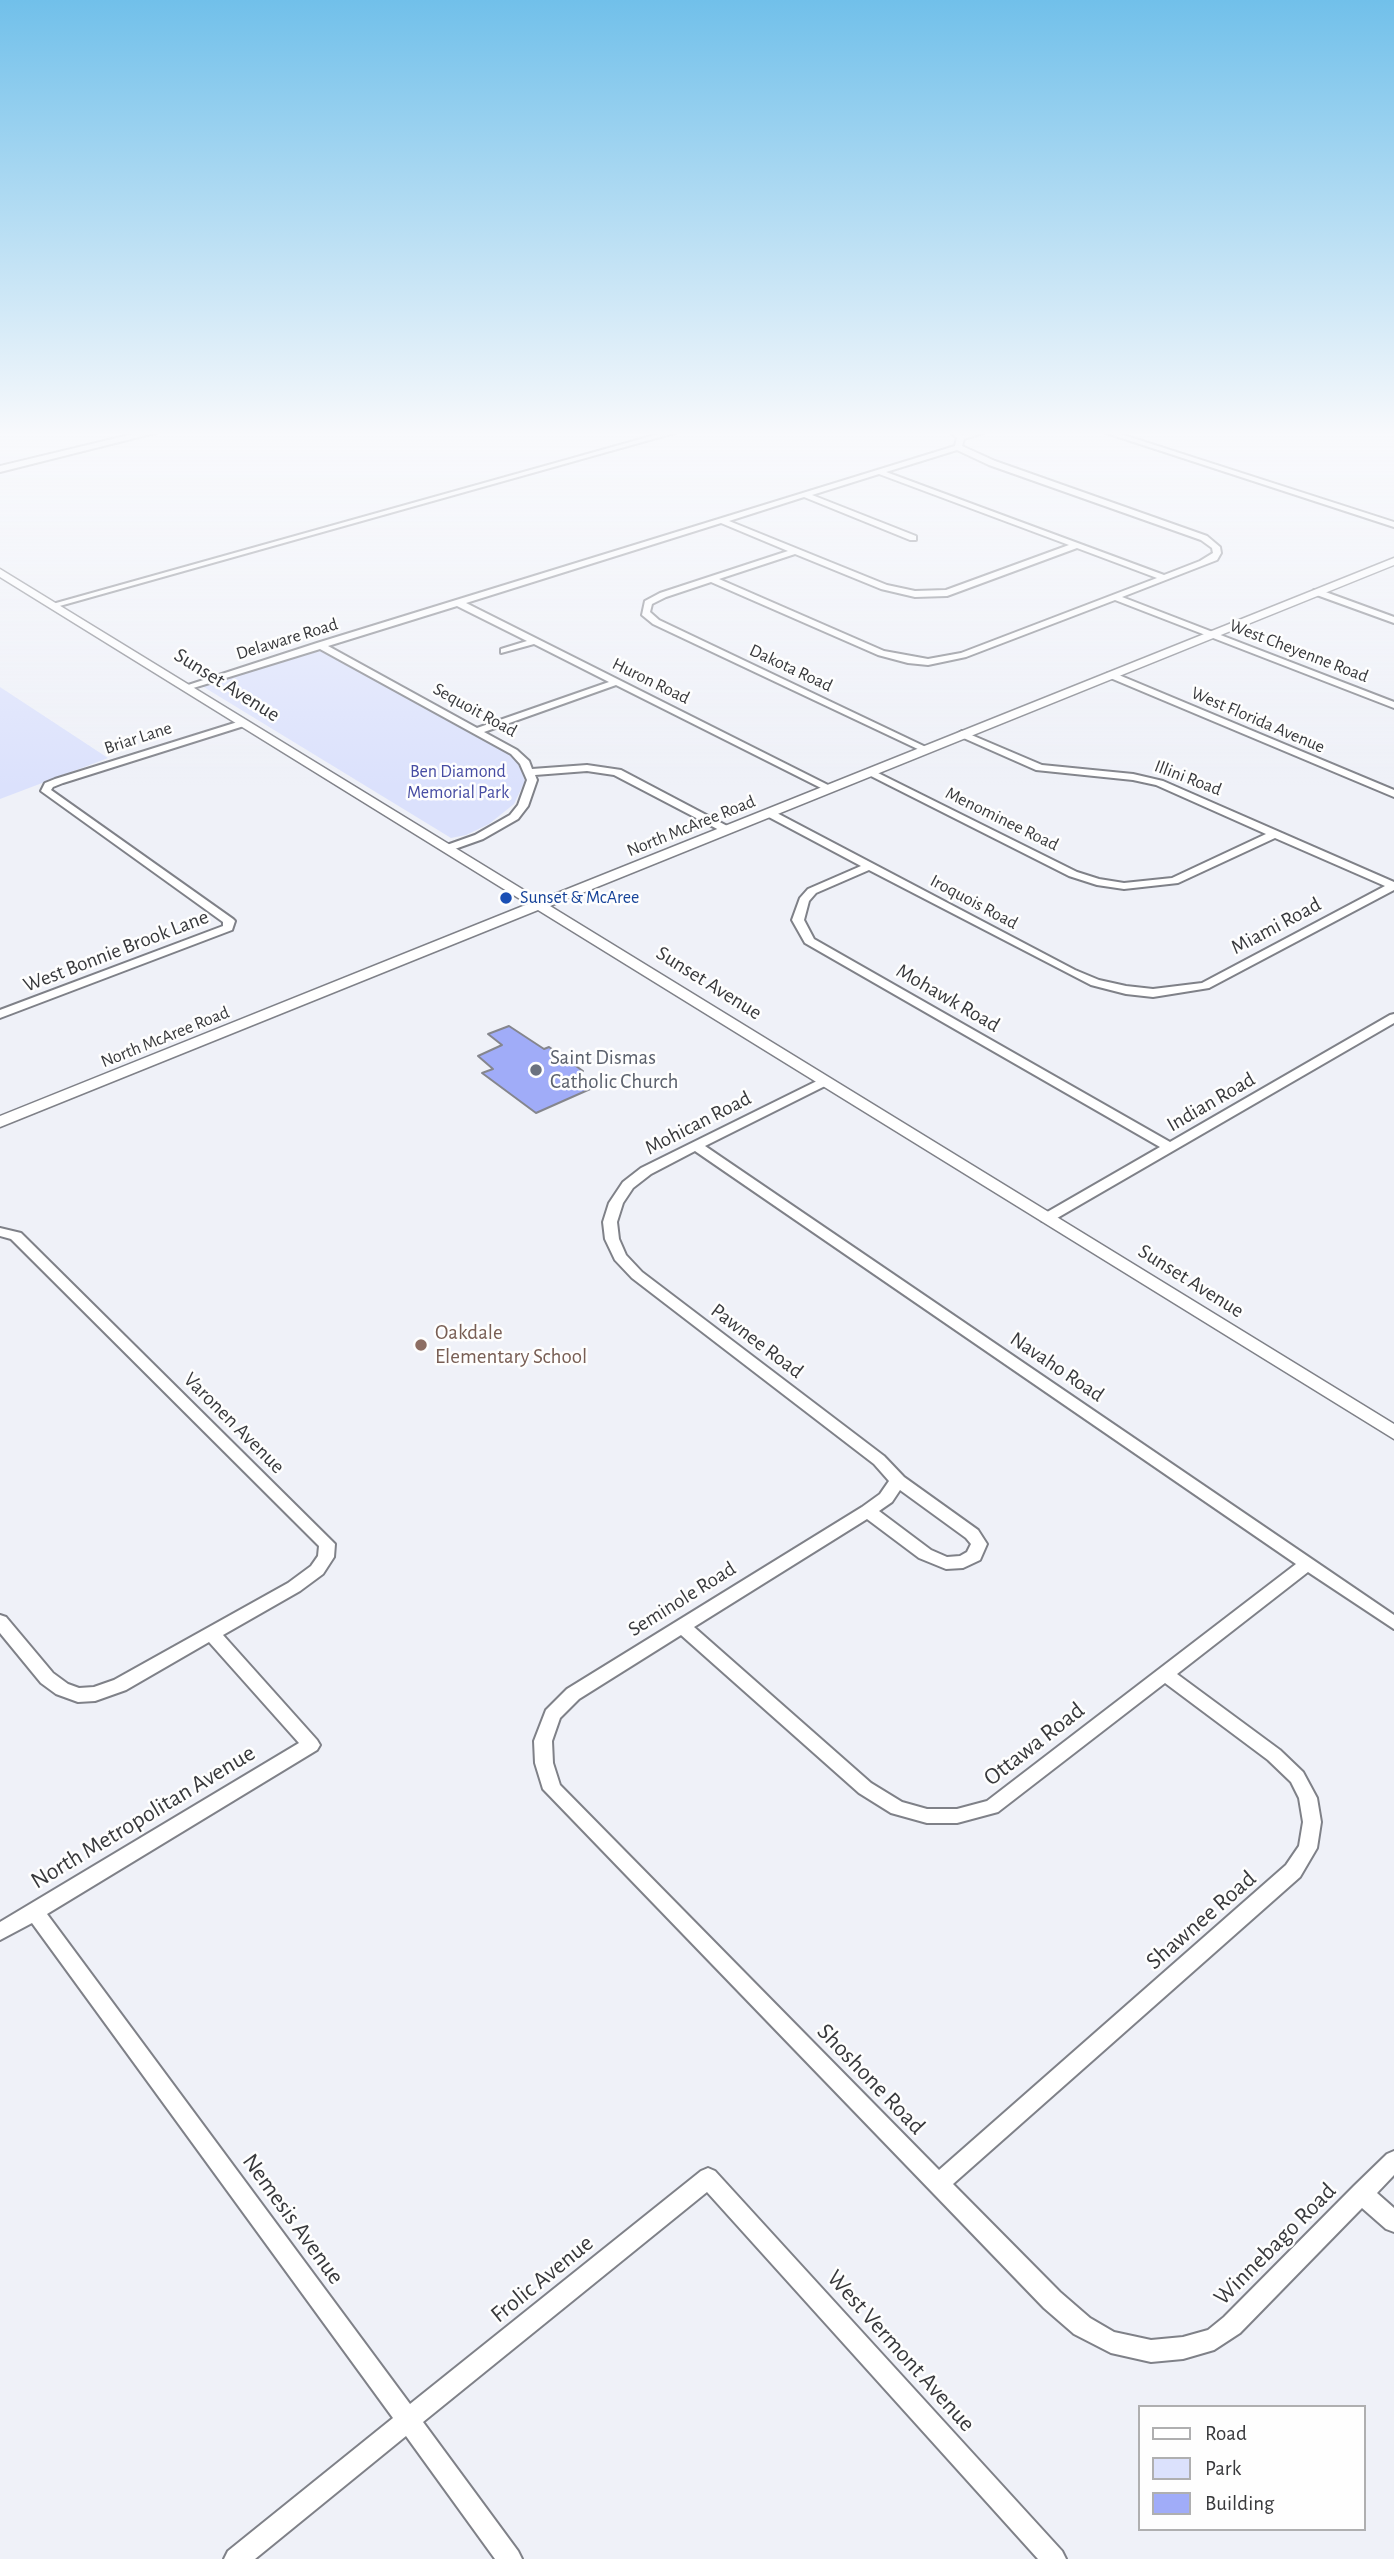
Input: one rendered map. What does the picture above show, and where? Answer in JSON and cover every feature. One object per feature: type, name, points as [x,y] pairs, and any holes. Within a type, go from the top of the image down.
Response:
[{"type":"street","points":[[53,605],[252,549]]},
{"type":"street","name":"Delaware Road","points":[[187,687],[632,549]]},
{"type":"street","points":[[791,549],[884,587],[915,594],[947,593],[1066,549]]},
{"type":"street","points":[[1090,549],[1165,578]]},
{"type":"street","points":[[712,579],[881,653],[928,662],[963,655],[1165,578],[1214,558],[1216,549]]},
{"type":"street","points":[[712,579],[795,551]]},
{"type":"street","name":"North McAree Road","points":[[0,1122],[1394,561]]},
{"type":"street","name":"Sunset Avenue","points":[[0,572],[1394,1433]]},
{"type":"street","name":"Dakota Road","points":[[712,579],[654,598],[648,603],[645,613],[656,622],[925,749]]},
{"type":"street","points":[[1317,592],[1394,620]]},
{"type":"street","name":"West Cheyenne Road","points":[[1115,597],[1394,705]]},
{"type":"street","name":"Huron Road","points":[[459,603],[829,788]]},
{"type":"street","points":[[504,651],[535,641]]},
{"type":"street","name":"Sequoit Road","points":[[320,645],[514,752],[530,772]]},
{"type":"street","name":"West Florida Avenue","points":[[1111,675],[1394,794]]},
{"type":"street","points":[[477,731],[617,682]]},
{"type":"street","name":"Briar Lane","points":[[222,916],[46,791],[49,785],[59,781],[244,723]]},
{"type":"street","name":"Illini Road","points":[[962,734],[1040,768],[1133,777],[1159,783],[1394,886]]},
{"type":"street","points":[[448,848],[479,836],[514,817],[528,793],[532,780],[530,772],[587,768],[617,772],[727,830]]},
{"type":"street","name":"Menominee Road","points":[[868,772],[1073,874],[1097,882],[1124,886],[1174,881],[1277,834]]},
{"type":"street","name":"Iroquois Road","points":[[769,813],[1096,983],[1139,992],[1173,992]]},
{"type":"street","name":"Mohawk Road","points":[[869,866],[812,891],[804,900],[798,920],[809,941],[1171,1148]]},
{"type":"street","name":"Miami Road","points":[[1173,992],[1205,986],[1394,886]]},
{"type":"street","name":"West Bonnie Brook Lane","points":[[0,1014],[221,932],[231,924],[222,916]]},
{"type":"street","name":"Indian Road","points":[[1047,1218],[1394,1018]]},
{"type":"street","name":"Mohican Road","points":[[610,1222],[616,1203],[628,1185],[646,1171],[825,1081]]},
{"type":"street","name":"Navaho Road","points":[[696,1146],[1394,1623]]},
{"type":"street","name":"Pawnee Road","points":[[610,1222],[612,1239],[620,1257],[637,1275],[879,1460],[898,1481],[972,1534],[979,1544],[974,1556],[963,1562],[946,1563],[925,1554],[868,1511]]},
{"type":"street","name":"Varonen Avenue","points":[[0,1232],[16,1236],[327,1544],[326,1557],[317,1570],[294,1587],[211,1633]]},
{"type":"street","name":"Seminole Road","points":[[552,1789],[544,1763],[543,1741],[552,1715],[573,1694],[868,1511],[886,1498],[898,1481]]},
{"type":"street","name":"Ottawa Road","points":[[681,1625],[865,1788],[897,1808],[927,1816],[957,1816],[992,1807],[1307,1564]]},
{"type":"street","points":[[0,1621],[47,1678],[62,1689],[78,1695],[95,1694],[120,1685],[211,1633]]},
{"type":"street","name":"North Metropolitan Avenue","points":[[0,1932],[311,1745],[211,1633]]},
{"type":"street","name":"Shawnee Road","points":[[938,2184],[1293,1871],[1308,1849],[1312,1822],[1308,1798],[1297,1777],[1274,1755],[1165,1674]]},
{"type":"street","name":"Shoshone Road","points":[[552,1789],[1052,2300],[1082,2326],[1111,2342],[1151,2351],[1183,2348]]},
{"type":"street","name":"Nemesis Avenue","points":[[34,1912],[510,2559]]},
{"type":"street","name":"Winnebago Road","points":[[1183,2348],[1214,2339],[1232,2325],[1394,2161]]},
{"type":"street","name":"Frolic Avenue","points":[[236,2559],[708,2178]]},
{"type":"street","name":"West Vermont Avenue","points":[[708,2178],[1054,2559]]},
{"type":"street","points":[[1361,2193],[1394,2221]]},
{"type":"green space","name":"Ben Diamond Memorial Park","points":[[320,649],[510,754],[520,767],[525,781],[514,804],[489,824],[466,835],[451,838],[202,686]]},
{"type":"green space","points":[[0,687],[108,758],[0,799]]},
{"type":"building","name":"Saint Dismas Catholic Church","points":[[509,1026],[544,1049],[549,1047],[583,1071],[578,1074],[597,1086],[536,1113],[482,1073],[493,1069],[478,1056],[502,1045],[488,1034]]},
{"type":"place","name":"Sunset & McAree","points":[[506,898]]},
{"type":"place","name":"Saint Dismas Catholic Church","points":[[536,1070]]},
{"type":"place","name":"Oakdale Elementary School","points":[[421,1345]]}]
